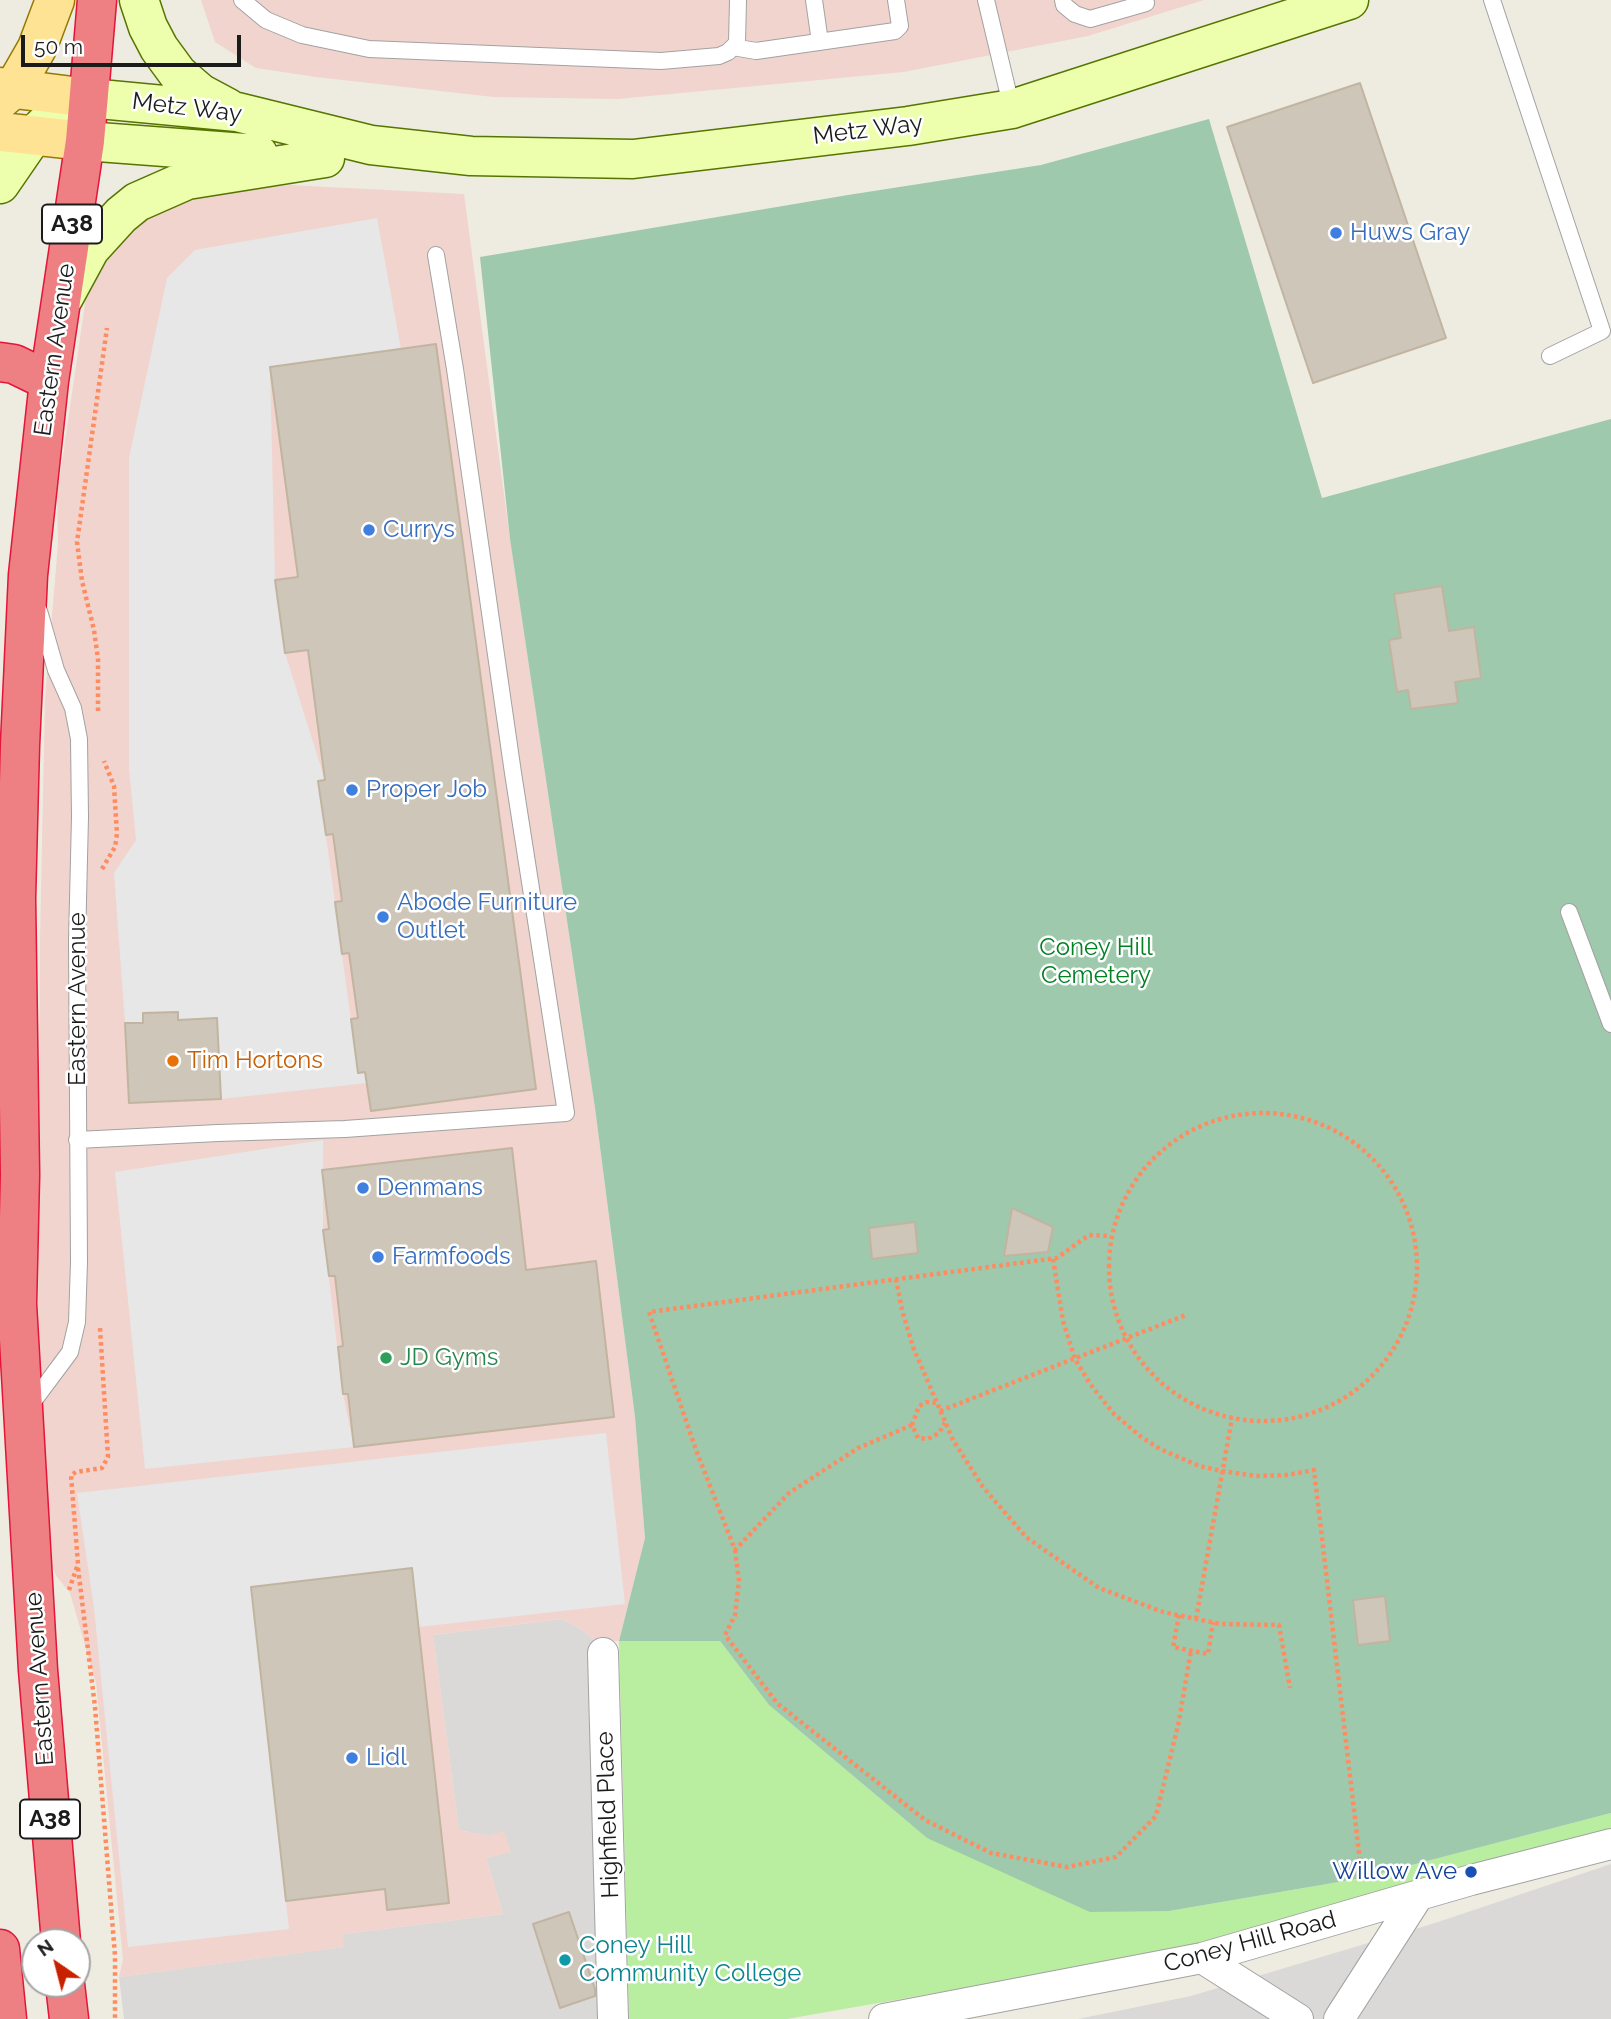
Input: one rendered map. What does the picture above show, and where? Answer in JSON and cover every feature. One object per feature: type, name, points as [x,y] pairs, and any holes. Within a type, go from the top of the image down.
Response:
[{"type":"highway","name":"Eastern Avenue","points":[[60,1928],[38,1670],[17,1304],[20,1175],[16,898],[28,575],[49,380],[85,141],[97,0]]},
{"type":"highway","points":[[0,362],[13,364],[49,380]]},
{"type":"highway","points":[[0,1949],[7,2019]]},
{"type":"highway","points":[[67,1998],[69,2019]]},
{"type":"main road","points":[[5,92],[37,48],[55,0]]},
{"type":"main road","name":"Metz Way","points":[[5,92],[89,98]]},
{"type":"main road","name":"Metz Way","points":[[17,134],[85,141]]},
{"type":"street","points":[[139,0],[159,48],[178,74],[200,93],[237,112]]},
{"type":"street","name":"Metz Way","points":[[89,98],[237,112],[371,145],[471,156],[633,159],[908,125],[1012,109],[1349,0]]},
{"type":"street","points":[[0,184],[17,134],[89,98]]},
{"type":"street","name":"Metz Way","points":[[85,141],[326,158],[371,145]]},
{"type":"street","points":[[60,308],[71,281],[90,249],[121,215],[137,202],[187,180],[326,158]]},
{"type":"street","name":"Highfield Place","points":[[603,1653],[613,2019]]},
{"type":"street","name":"Coney Hill Road","points":[[884,2019],[1202,1958],[1471,1880],[1611,1844]]},
{"type":"street","points":[[1339,2019],[1418,1896]]},
{"type":"street","points":[[1202,1958],[1298,2019]]},
{"type":"lane","points":[[242,0],[266,20],[302,36],[369,49],[661,61],[719,56],[728,52],[737,43],[737,0]]},
{"type":"lane","points":[[814,0],[820,42]]},
{"type":"lane","points":[[733,47],[756,51],[895,32],[900,26],[896,0]]},
{"type":"lane","points":[[986,0],[1012,109]]},
{"type":"lane","points":[[1063,0],[1064,5],[1075,13],[1090,19],[1146,3]]},
{"type":"lane","points":[[1492,0],[1602,331],[1550,356]]},
{"type":"lane","points":[[77,1140],[386,1127],[566,1113],[513,773],[456,369],[436,255]]},
{"type":"lane","name":"Eastern Avenue","points":[[23,1416],[70,1352],[77,1322],[79,1262],[79,740],[74,708],[56,670],[28,575]]},
{"type":"lane","points":[[5,784],[20,745]]},
{"type":"lane","points":[[1569,912],[1611,1024]]},
{"type":"path","points":[[1250,1112],[1281,1112],[1313,1121],[1344,1137],[1385,1172],[1411,1222],[1418,1273],[1405,1328],[1376,1373],[1339,1402],[1315,1413],[1292,1419],[1256,1422],[1208,1411],[1173,1393],[1138,1360],[1126,1340],[1109,1287],[1107,1267],[1110,1236],[1120,1208],[1138,1178],[1168,1145],[1191,1130],[1217,1120],[1250,1112]]},
{"type":"path","points":[[1110,1236],[1088,1235],[1053,1259],[649,1312],[696,1450],[735,1550],[739,1581],[735,1615],[725,1635],[777,1703],[925,1820],[992,1853],[1066,1867],[1116,1857],[1156,1816],[1179,1721],[1191,1650]]},
{"type":"path","points":[[1053,1259],[1063,1321],[1075,1359],[1090,1384],[1114,1414],[1140,1436],[1160,1449],[1199,1466],[1222,1471],[1256,1476],[1287,1475],[1314,1470],[1362,1878]]},
{"type":"path","points":[[896,1279],[913,1347],[953,1440],[983,1487],[1026,1537],[1099,1588],[1196,1619],[1279,1625],[1290,1688]]},
{"type":"path","points":[[940,1411],[1186,1315]]},
{"type":"path","points":[[105,1377],[106,1464],[102,1468],[76,1472],[71,1475],[70,1482],[95,1707],[115,1956],[116,2019]]},
{"type":"path","points":[[936,1403],[927,1402],[919,1406],[912,1425],[918,1438],[928,1439],[939,1433],[945,1423]]},
{"type":"path","points":[[1196,1619],[1233,1418]]},
{"type":"path","points":[[735,1550],[789,1493],[858,1448],[912,1425]]},
{"type":"path","points":[[66,1598],[78,1563]]},
{"type":"path","points":[[1179,1615],[1173,1647],[1208,1654],[1213,1622]]},
{"type":"shaded area","points":[[201,0],[1204,0],[1088,36],[904,72],[618,99],[493,97],[256,68],[215,42]]},
{"type":"shaded area","points":[[289,185],[464,194],[510,539],[595,1108],[635,1417],[645,1538],[619,1641],[596,1641],[562,1619],[433,1635],[459,1830],[488,1836],[504,1831],[511,1852],[486,1858],[503,1914],[343,1934],[344,1947],[119,1977],[123,1960],[96,1683],[70,1593],[57,1577],[50,1562],[38,1352],[40,938],[45,699],[58,544],[57,496],[87,290],[98,263],[134,222],[194,195]]},
{"type":"shaded area","points":[[377,218],[401,349],[270,367],[275,580],[285,653],[325,780],[326,836],[358,1072],[365,1072],[367,1083],[221,1099],[179,1020],[178,1012],[143,1013],[143,1023],[125,1023],[114,873],[136,840],[129,769],[129,458],[167,278],[195,250]]},
{"type":"shaded area","points":[[323,1140],[323,1230],[343,1394],[354,1447],[145,1469],[115,1172]]},
{"type":"shaded area","points":[[606,1433],[625,1604],[418,1627],[412,1569],[251,1587],[289,1929],[128,1947],[94,1608],[77,1493]]},
{"type":"shaded area","points":[[562,1619],[596,1641],[601,2019],[124,2019],[119,1977],[343,1947],[343,1934],[503,1914],[486,1858],[510,1852],[488,1836],[459,1830],[433,1635]]},
{"type":"shaded area","points":[[1611,1864],[1611,2019],[1078,2019],[1191,1996],[1435,1923]]},
{"type":"green space","name":"Coney Hill Cemetery","points":[[1209,119],[1322,498],[1611,419],[1611,1813],[1362,1878],[1169,1911],[1090,1912],[927,1838],[769,1705],[720,1641],[619,1641],[645,1538],[635,1417],[595,1108],[510,539],[480,257],[1041,165]]},
{"type":"green space","points":[[619,1641],[720,1641],[769,1705],[927,1838],[1169,1911],[1362,1878],[1611,1813],[1611,1828],[1158,1954],[787,2019],[629,2019]]},
{"type":"building","name":"Huws Gray","points":[[1360,83],[1446,338],[1313,383],[1227,127]]},
{"type":"building","points":[[436,344],[536,1089],[371,1111],[365,1072],[358,1073],[351,1019],[358,1018],[349,953],[342,954],[335,902],[342,901],[333,834],[326,835],[318,781],[325,780],[308,650],[285,653],[275,580],[298,577],[270,367]]},
{"type":"building","points":[[1442,586],[1449,631],[1474,627],[1481,678],[1455,682],[1458,703],[1411,709],[1408,690],[1397,692],[1389,640],[1401,638],[1394,594]]},
{"type":"building","name":"Tim Hortons","points":[[178,1012],[178,1020],[217,1018],[221,1099],[129,1103],[125,1023],[143,1023],[143,1013]]},
{"type":"building","points":[[512,1148],[526,1270],[596,1261],[614,1417],[354,1447],[348,1394],[343,1394],[338,1347],[343,1346],[335,1276],[329,1276],[323,1230],[329,1229],[322,1170]]},
{"type":"building","points":[[1012,1208],[1053,1227],[1048,1252],[1004,1256]]},
{"type":"building","points":[[915,1222],[918,1253],[872,1259],[869,1228]]},
{"type":"building","name":"Lidl","points":[[412,1568],[449,1903],[387,1910],[385,1889],[286,1901],[251,1587]]},
{"type":"building","points":[[1385,1596],[1390,1641],[1358,1645],[1353,1600]]},
{"type":"building","name":"Coney Hill Community College","points":[[569,1912],[595,1996],[560,2008],[533,1924]]},
{"type":"place","name":"Huws Gray","points":[[1336,233]]},
{"type":"place","name":"Currys","points":[[369,530]]},
{"type":"place","name":"Proper Job","points":[[352,790]]},
{"type":"place","name":"Abode Furniture Outlet","points":[[383,917]]},
{"type":"place","name":"Tim Hortons","points":[[173,1061]]},
{"type":"place","name":"Denmans","points":[[363,1188]]},
{"type":"place","name":"Farmfoods","points":[[378,1257]]},
{"type":"place","name":"JD Gyms","points":[[386,1358]]},
{"type":"place","name":"Lidl","points":[[352,1758]]},
{"type":"place","name":"Willow Ave","points":[[1471,1872]]},
{"type":"place","name":"Coney Hill Community College","points":[[565,1960]]}]
